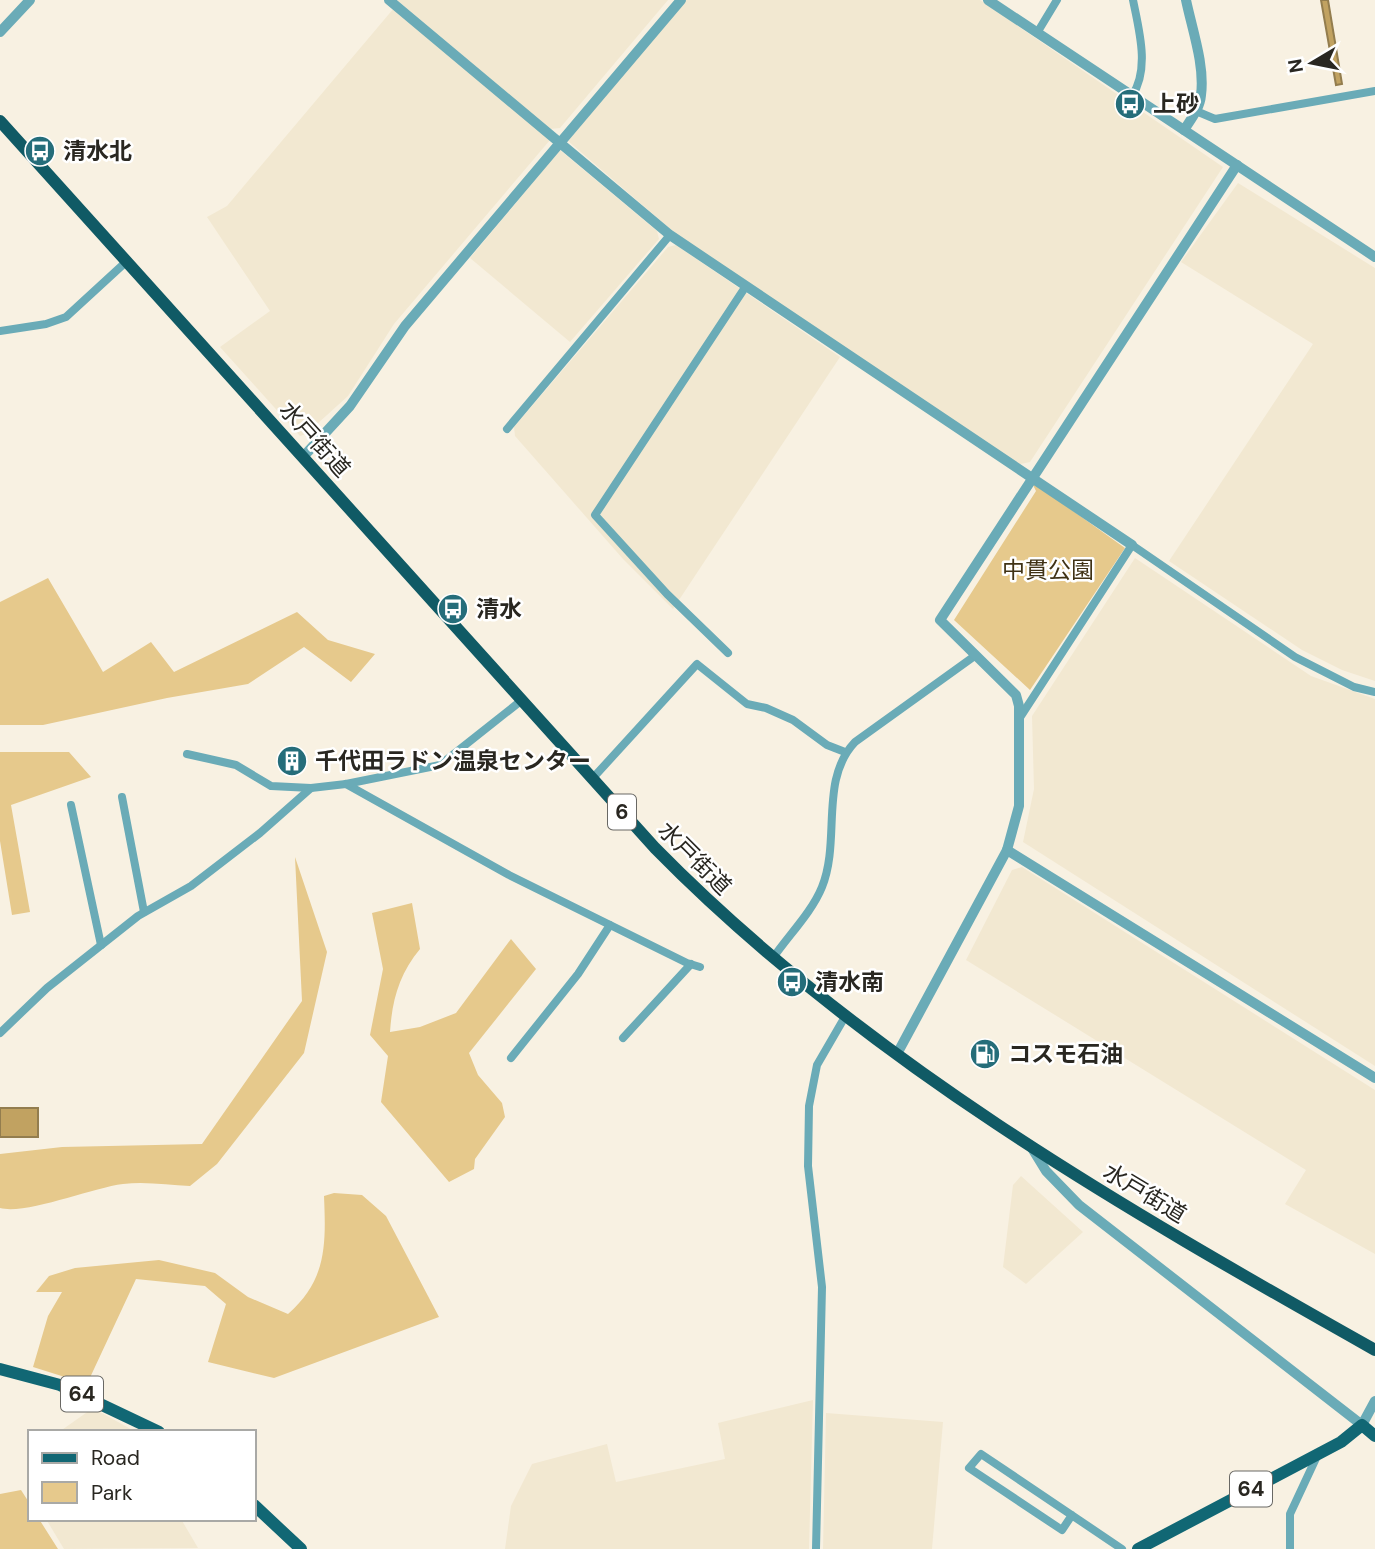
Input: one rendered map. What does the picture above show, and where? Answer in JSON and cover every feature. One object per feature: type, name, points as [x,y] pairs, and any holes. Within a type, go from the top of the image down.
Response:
[{"type":"highway","name":"水戸街道","points":[[0,121],[592,779],[690,884],[773,958],[846,1015],[897,1054],[1030,1145],[1182,1241],[1375,1350]]},
{"type":"main road","name":"64","points":[[0,1369],[60,1385],[155,1430]]},
{"type":"main road","points":[[1362,1425],[1375,1436]]},
{"type":"main road","name":"64","points":[[1138,1549],[1341,1442],[1362,1425]]},
{"type":"main road","points":[[256,1507],[301,1549]]},
{"type":"street","points":[[0,32],[30,0]]},
{"type":"street","points":[[389,0],[670,235],[1295,657],[1354,688],[1375,692]]},
{"type":"street","points":[[303,457],[350,405],[405,326],[681,0]]},
{"type":"street","points":[[988,0],[1375,257]]},
{"type":"street","points":[[1037,33],[1057,0]]},
{"type":"street","points":[[1132,96],[1138,87],[1142,45],[1133,0]]},
{"type":"street","points":[[1184,130],[1196,111],[1201,95],[1201,78],[1186,0]]},
{"type":"street","points":[[1196,111],[1215,119],[1375,91]]},
{"type":"street","points":[[897,1054],[1007,850],[1019,806],[1019,719],[1016,695],[940,620],[1030,477],[1237,165]]},
{"type":"street","points":[[508,429],[670,235]]},
{"type":"street","points":[[0,331],[46,324],[66,317],[127,261]]},
{"type":"street","points":[[727,653],[667,594],[595,514],[746,286]]},
{"type":"street","points":[[1019,719],[1132,545]]},
{"type":"street","points":[[773,958],[823,886],[836,772],[845,752],[976,655]]},
{"type":"street","points":[[592,779],[697,664],[747,704],[766,708],[793,720],[827,746],[845,752]]},
{"type":"street","points":[[187,754],[236,765],[271,786],[311,788],[346,785],[440,765],[522,700]]},
{"type":"street","points":[[346,785],[509,875],[696,966],[624,1038]]},
{"type":"street","points":[[0,1033],[47,988],[101,945],[144,912],[191,886],[260,833],[311,788]]},
{"type":"street","points":[[122,797],[144,912]]},
{"type":"street","points":[[71,805],[101,945]]},
{"type":"street","points":[[1007,850],[1375,1078]]},
{"type":"street","points":[[511,1058],[578,974],[610,925]]},
{"type":"street","points":[[816,1549],[822,1287],[808,1166],[809,1106],[817,1065],[846,1015]]},
{"type":"street","points":[[1030,1145],[1046,1171],[1079,1205],[1362,1425],[1375,1401]]},
{"type":"street","points":[[1072,1516],[1062,1530],[969,1468],[981,1454],[1122,1549]]},
{"type":"street","points":[[1290,1549],[1290,1514],[1318,1454]]},
{"type":"shaded area","points":[[397,0],[668,0],[560,128],[550,129]]},
{"type":"shaded area","points":[[686,0],[980,0],[1223,167],[1030,462],[1016,465],[682,239],[568,141]]},
{"type":"shaded area","points":[[1321,0],[1328,0],[1342,84],[1336,85]]},
{"type":"shaded area","points":[[394,8],[550,140],[394,324],[348,396],[306,434],[300,436],[220,347],[270,311],[207,217],[227,206]]},
{"type":"shaded area","points":[[560,150],[657,231],[659,239],[570,342],[470,258]]},
{"type":"shaded area","points":[[1238,183],[1375,268],[1375,681],[1342,670],[1302,650],[1169,561],[1313,344],[1181,262]]},
{"type":"shaded area","points":[[676,245],[840,357],[673,609],[623,559],[515,436],[514,427],[668,247]]},
{"type":"shaded area","points":[[1135,558],[1311,676],[1375,699],[1375,1066],[1023,842],[1034,789],[1032,716]]},
{"type":"shaded area","points":[[1022,867],[1375,1090],[1375,1254],[1285,1204],[1306,1170],[966,960],[1012,870]]},
{"type":"shaded area","points":[[0,1108],[38,1108],[38,1137],[0,1137]]},
{"type":"shaded area","points":[[1021,1176],[1083,1232],[1026,1284],[1003,1267],[1013,1185]]},
{"type":"shaded area","points":[[813,1400],[809,1549],[505,1549],[511,1506],[532,1464],[607,1444],[616,1482],[725,1459],[718,1423]]},
{"type":"shaded area","points":[[93,1408],[132,1430],[62,1430]]},
{"type":"shaded area","points":[[826,1413],[943,1422],[932,1549],[823,1549]]},
{"type":"shaded area","points":[[47,1521],[182,1521],[198,1548],[64,1549]]},
{"type":"green space","name":"中貫公園","points":[[1031,481],[1125,548],[1030,690],[954,620],[1036,491]]},
{"type":"green space","points":[[48,578],[103,672],[151,642],[174,672],[297,612],[328,640],[375,654],[351,682],[304,647],[248,684],[167,698],[43,725],[0,725],[0,602]]},
{"type":"green space","points":[[0,752],[69,752],[91,777],[11,805],[30,912],[12,915],[0,841]]},
{"type":"green space","points":[[295,857],[327,952],[304,1053],[217,1164],[190,1186],[123,1184],[42,1205],[0,1208],[0,1154],[62,1147],[202,1144],[302,1001]]},
{"type":"green space","points":[[412,903],[420,949],[398,988],[390,1032],[420,1027],[456,1013],[511,939],[536,969],[469,1053],[478,1075],[502,1103],[505,1117],[475,1159],[474,1169],[449,1182],[381,1102],[388,1056],[370,1035],[383,969],[372,913]]},
{"type":"green space","points":[[334,1193],[362,1195],[386,1216],[439,1317],[274,1378],[208,1362],[226,1304],[205,1286],[136,1279],[87,1384],[33,1367],[48,1316],[62,1292],[36,1292],[49,1276],[75,1268],[159,1260],[215,1273],[248,1297],[288,1314],[301,1301],[317,1274],[324,1245],[324,1196]]},
{"type":"green space","points":[[21,1490],[28,1501],[28,1521],[40,1521],[58,1549],[0,1549],[0,1494]]},
{"type":"place","name":"上砂","points":[[1130,104]]},
{"type":"place","name":"清水北","points":[[40,151]]},
{"type":"place","name":"清水","points":[[453,609]]},
{"type":"place","name":"千代田ラドン温泉センター","points":[[292,761]]},
{"type":"place","name":"清水南","points":[[792,982]]},
{"type":"place","name":"コスモ石油","points":[[985,1054]]}]
